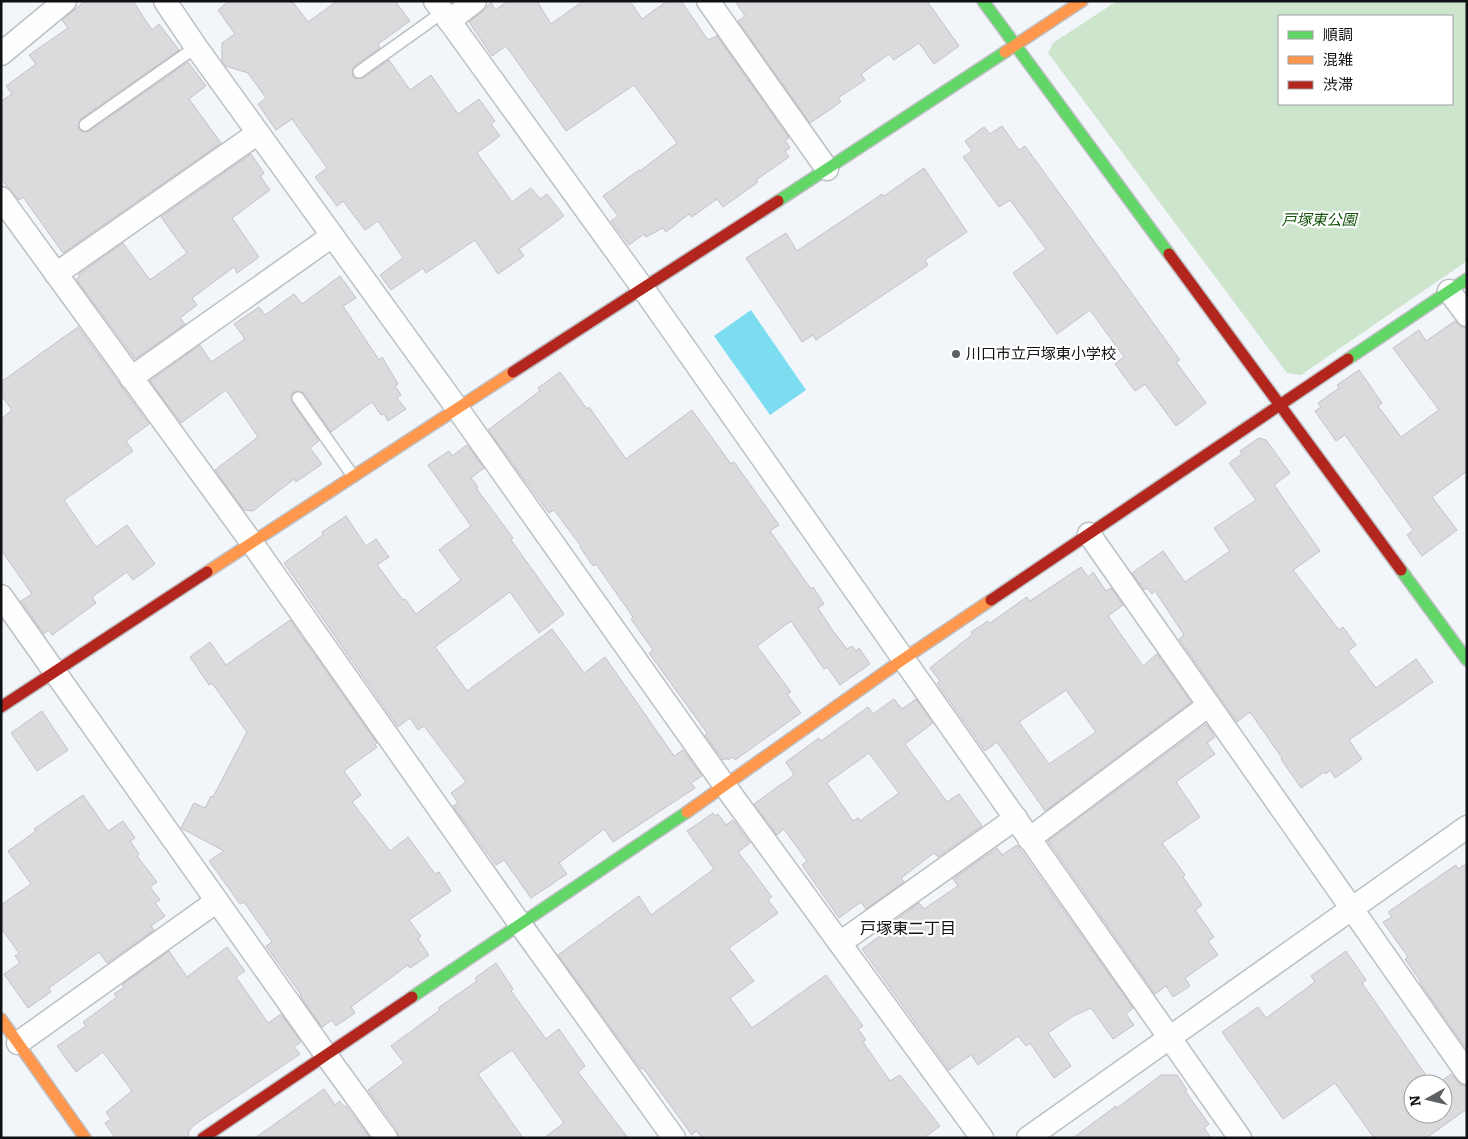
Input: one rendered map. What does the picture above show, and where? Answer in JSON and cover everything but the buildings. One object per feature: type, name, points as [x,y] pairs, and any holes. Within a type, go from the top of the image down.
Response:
[{"type":"street","points":[[1,54],[65,1]]},
{"type":"street","points":[[165,1],[725,786],[982,1138]]},
{"type":"street","points":[[475,1],[442,11],[642,287],[902,660],[1016,818],[1240,1138]]},
{"type":"street","points":[[708,1],[827,169]]},
{"type":"street","points":[[983,1],[1467,660]]},
{"type":"street","points":[[1,707],[456,408],[827,169],[1082,1]]},
{"type":"street","points":[[56,274],[258,133]]},
{"type":"street","points":[[1,198],[252,543],[520,924],[674,1138]]},
{"type":"street","points":[[132,378],[332,236]]},
{"type":"street","points":[[203,1138],[725,786],[902,660],[1458,285],[1467,315]]},
{"type":"street","points":[[1089,534],[1467,1074]]},
{"type":"street","points":[[1,596],[386,1138]]},
{"type":"street","points":[[1029,839],[1209,705]]},
{"type":"street","points":[[840,943],[1016,818]]},
{"type":"street","points":[[1028,1138],[1467,826]]},
{"type":"street","points":[[18,1043],[217,901]]},
{"type":"street","points":[[1,1019],[85,1138]]},
{"type":"lane","points":[[359,72],[442,11]]},
{"type":"lane","points":[[86,124],[196,47]]},
{"type":"lane","points":[[298,398],[353,476]]},
{"type":"green space","name":"戸塚東公園","points":[[1117,1],[1466,1],[1467,261],[1301,375],[1287,373],[1048,53],[1053,43]]},
{"type":"water","points":[[751,310],[806,390],[770,415],[714,336]]},
{"type":"traffic: fast","points":[[983,1],[1169,254]]},
{"type":"traffic: fast","points":[[778,201],[1005,52]]},
{"type":"traffic: fast","points":[[1348,359],[1467,279]]},
{"type":"traffic: fast","points":[[1401,570],[1467,660]]},
{"type":"traffic: fast","points":[[412,997],[687,812]]},
{"type":"traffic: slow","points":[[1005,52],[1082,1]]},
{"type":"traffic: slow","points":[[207,572],[513,372]]},
{"type":"traffic: slow","points":[[687,812],[902,660],[991,600]]},
{"type":"traffic: slow","points":[[1,1019],[85,1138]]},
{"type":"traffic: jam","points":[[513,372],[778,201]]},
{"type":"traffic: jam","points":[[1169,254],[1401,570]]},
{"type":"traffic: jam","points":[[991,600],[1348,359]]},
{"type":"traffic: jam","points":[[1,707],[207,572]]},
{"type":"traffic: jam","points":[[203,1138],[412,997]]},
{"type":"place","name":"川口市立戸塚東小学校","points":[[956,354]]},
{"type":"district","name":"戸塚東二丁目","points":[[908,928]]}]
